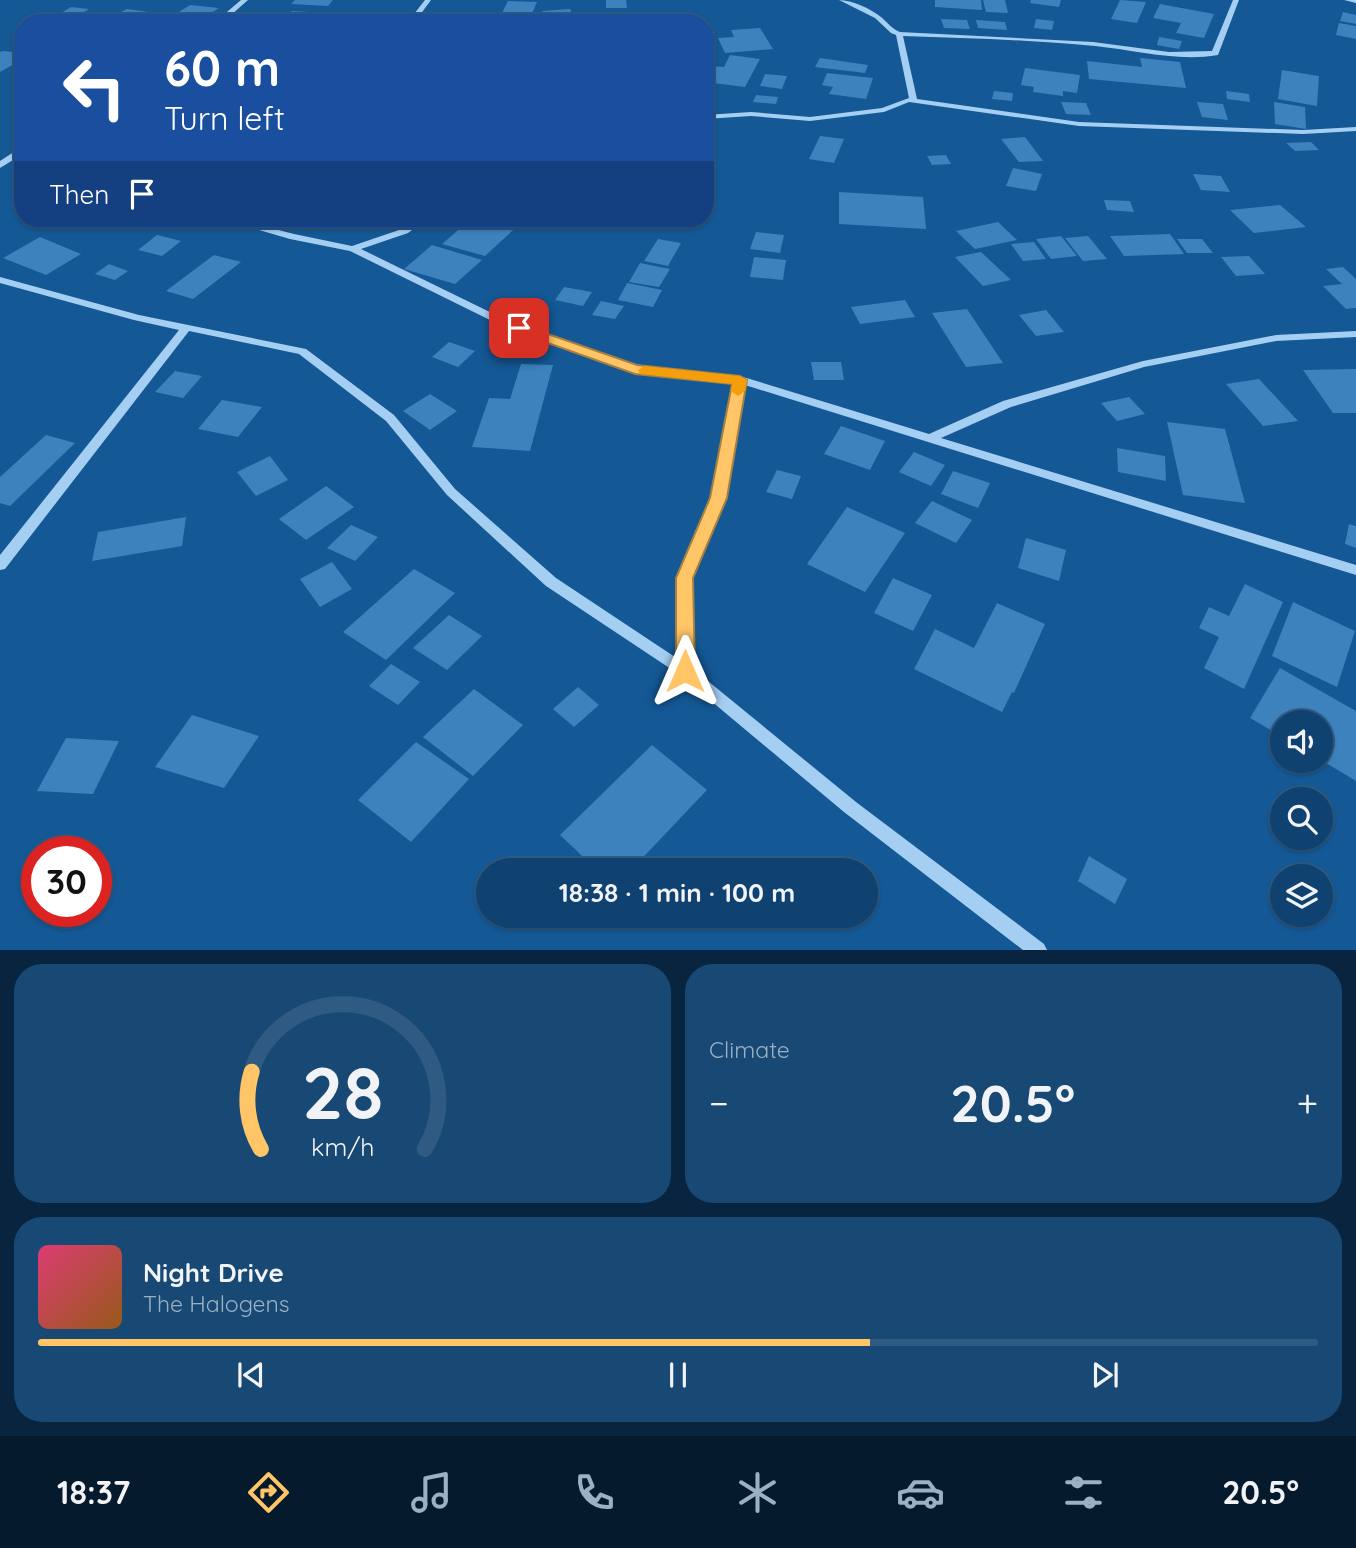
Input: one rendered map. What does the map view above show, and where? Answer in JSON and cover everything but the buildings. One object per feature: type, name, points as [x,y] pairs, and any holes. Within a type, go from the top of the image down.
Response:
[{"type":"street","points":[[228,14],[245,0]]},
{"type":"street","points":[[417,14],[428,0]]},
{"type":"street","points":[[842,0],[877,17],[899,34],[994,36],[1094,44],[1193,57],[1215,53],[1236,0]]},
{"type":"street","points":[[1348,0],[1356,1]]},
{"type":"street","points":[[899,34],[914,101],[908,100]]},
{"type":"street","points":[[714,116],[751,114],[810,119],[884,110],[908,100],[1079,124],[1303,132],[1356,129]]},
{"type":"street","points":[[260,228],[353,249],[496,319],[635,369],[740,380],[1356,570]]},
{"type":"street","points":[[353,249],[410,228]]},
{"type":"street","points":[[0,280],[138,318],[302,351],[390,418],[451,492],[551,582],[685,671],[850,807],[1038,950]]},
{"type":"street","points":[[0,565],[187,327]]},
{"type":"street","points":[[930,438],[1007,404],[1143,364],[1276,338],[1356,334]]},
{"type":"street","points":[[685,671],[685,578],[718,498],[740,380]]},
{"type":"slow traffic","points":[[645,370],[740,380],[738,391]]},
{"type":"route","points":[[519,328],[635,369],[740,380],[718,498],[685,578],[685,671]]}]
